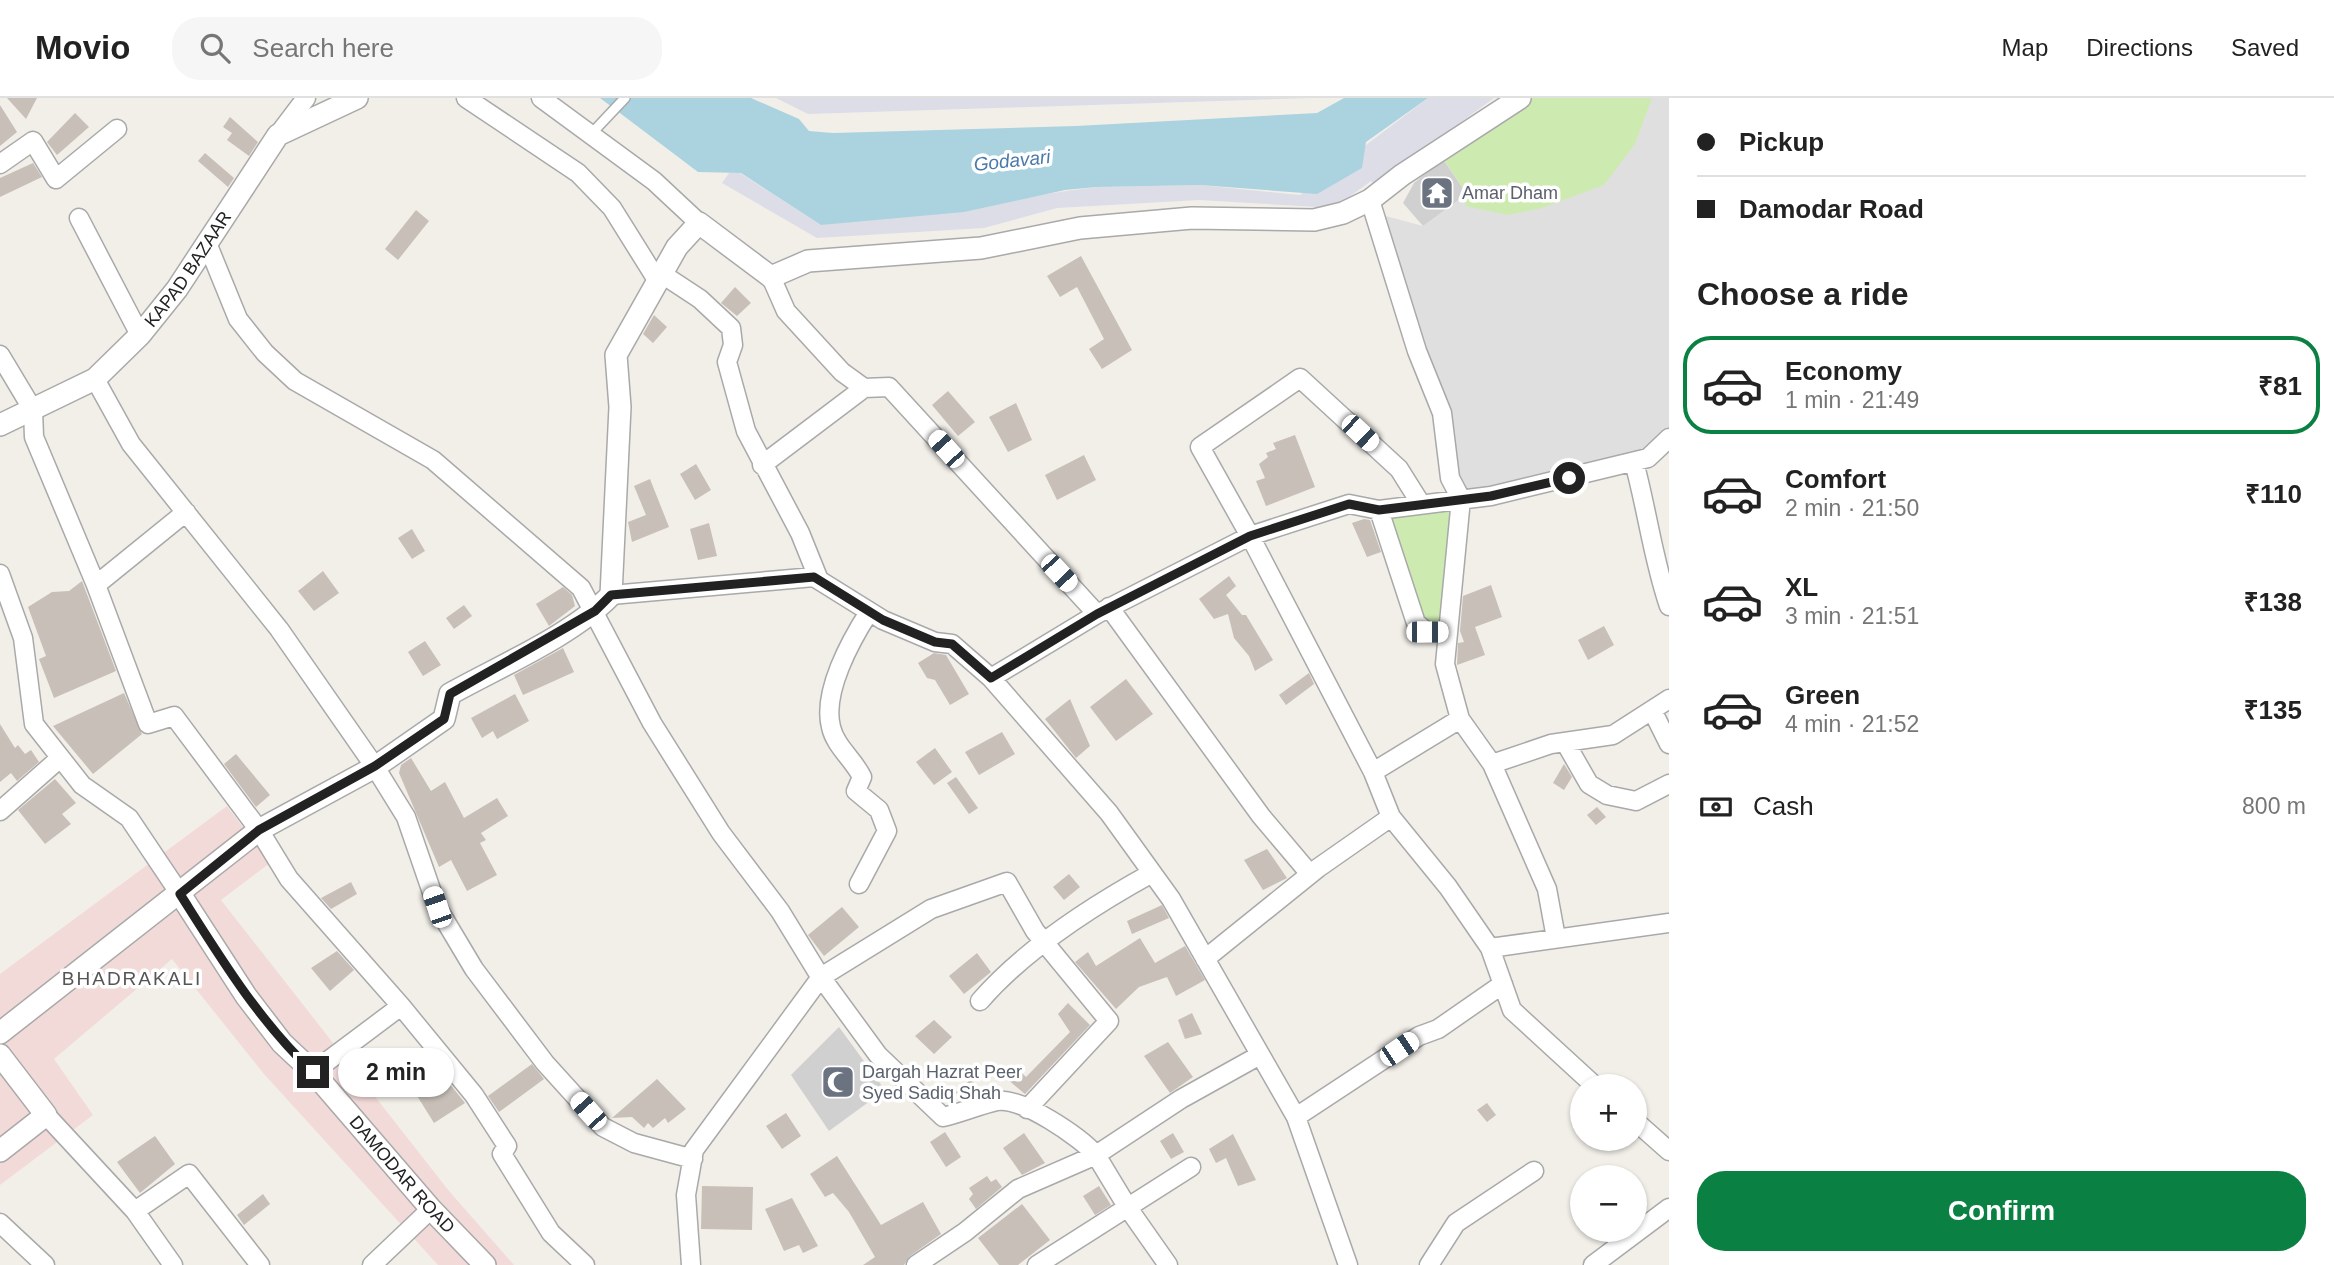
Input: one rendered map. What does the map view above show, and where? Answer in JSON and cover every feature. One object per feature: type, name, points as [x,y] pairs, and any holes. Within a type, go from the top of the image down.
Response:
[{"type":"street","points":[[278,135],[306,98]]},
{"type":"street","points":[[278,135],[358,98]]},
{"type":"street","points":[[466,98],[578,173],[612,208],[659,277],[700,299],[731,328],[733,345],[727,362],[746,431],[800,533],[819,580]]},
{"type":"street","points":[[541,98],[654,181],[699,223],[771,277],[786,311],[842,372],[864,388]]},
{"type":"street","points":[[771,277],[808,261],[981,248],[1080,229],[1192,218],[1314,220],[1343,214],[1370,200],[1402,175],[1520,98]]},
{"type":"street","points":[[0,164],[33,141],[56,180],[117,129]]},
{"type":"street","name":"KAPAD BAZAAR","points":[[0,425],[95,379],[140,335],[207,243],[278,135]]},
{"type":"street","points":[[1370,200],[1417,351],[1443,413],[1450,478],[1461,499],[1445,664],[1460,719],[1492,764],[1547,889],[1556,938]]},
{"type":"street","points":[[79,218],[140,335]]},
{"type":"street","points":[[611,595],[620,407],[616,355],[677,247],[699,223]]},
{"type":"street","points":[[207,243],[238,319],[265,353],[295,381],[433,460],[581,588],[652,723],[721,833],[780,912],[821,977],[878,1055],[943,1116],[1000,1100],[1027,1109],[1080,1137],[1097,1155],[1128,1208],[1168,1265]]},
{"type":"street","points":[[0,355],[33,410],[34,437],[96,585],[148,724],[174,716],[259,830],[289,879],[401,1006],[483,1107],[507,1146],[502,1154],[551,1233],[585,1265]]},
{"type":"street","points":[[1421,504],[1399,469],[1300,378],[1200,447],[1250,536],[1373,772],[1391,817],[1448,887],[1490,948],[1512,1010],[1582,1074]]},
{"type":"street","points":[[95,379],[131,444],[279,629],[375,766],[406,817],[437,907],[474,969],[545,1063],[603,1127],[634,1143],[693,1159]]},
{"type":"street","points":[[762,465],[864,388],[889,387],[1103,610],[1253,805],[1310,874]]},
{"type":"street","points":[[991,678],[1103,610],[1250,536],[1349,504],[1379,510],[1491,496],[1648,458],[1669,438]]},
{"type":"street","points":[[1634,462],[1664,569],[1669,606]]},
{"type":"street","points":[[1379,510],[1416,623],[1427,632],[1447,632]]},
{"type":"street","points":[[96,585],[186,512]]},
{"type":"street","points":[[0,574],[23,638],[34,724],[82,785],[129,818],[180,894]]},
{"type":"street","points":[[0,1033],[259,830],[375,766],[444,719],[450,694],[595,611],[611,595],[814,577],[869,612],[935,642],[952,644],[991,678],[1109,813],[1171,899],[1296,1117],[1348,1265]]},
{"type":"street","points":[[859,884],[887,831],[879,810],[856,792],[862,777],[831,727],[831,703],[851,639],[869,612]]},
{"type":"street","points":[[1492,764],[1565,742],[1613,735],[1669,699]]},
{"type":"street","points":[[1652,710],[1669,744]]},
{"type":"street","points":[[1373,772],[1460,719]]},
{"type":"street","points":[[1565,742],[1589,784],[1607,795],[1636,801],[1669,784]]},
{"type":"street","points":[[0,811],[59,759]]},
{"type":"street","points":[[1205,960],[1310,874],[1391,817]]},
{"type":"street","points":[[980,1001],[1006,970],[1103,900],[1152,873]]},
{"type":"street","points":[[691,1265],[685,1195],[694,1150],[821,977],[931,909],[1007,881],[1045,943],[1110,1021],[1027,1109]]},
{"type":"street","name":"DAMODAR ROAD","points":[[180,894],[246,996],[282,1043],[313,1072],[431,1209],[485,1265]]},
{"type":"street","points":[[1490,948],[1669,923]]},
{"type":"street","points":[[1296,1117],[1419,1036],[1438,1030],[1503,984]]},
{"type":"street","points":[[313,1072],[401,1006]]},
{"type":"street","points":[[0,1055],[46,1115],[135,1211],[173,1265]]},
{"type":"street","points":[[916,1265],[965,1232],[1018,1189],[1097,1155],[1181,1099],[1260,1055]]},
{"type":"street","points":[[0,1151],[46,1115]]},
{"type":"street","points":[[1647,1132],[1669,1151]]},
{"type":"street","points":[[1037,1265],[1054,1261],[1191,1167]]},
{"type":"street","points":[[1429,1265],[1456,1223],[1534,1171]]},
{"type":"street","points":[[135,1211],[189,1174],[260,1265]]},
{"type":"street","points":[[1593,1265],[1669,1208]]},
{"type":"street","points":[[372,1265],[431,1209]]},
{"type":"street","points":[[0,1223],[34,1251],[45,1265]]},
{"type":"lane","points":[[592,133],[625,98]]},
{"type":"shaded area","points":[[776,98],[1311,98],[808,114]]},
{"type":"shaded area","points":[[1428,98],[1494,98],[1375,185],[1371,181],[1334,208],[1199,200],[1057,208],[984,228],[817,238],[722,183],[729,173],[740,173],[821,225],[1096,187],[1200,185],[1300,195]]},
{"type":"shaded area","points":[[1534,98],[1669,98],[1669,431],[1644,452],[1463,495],[1382,215],[1423,226],[1466,195]]},
{"type":"shaded area","name":"Amar Dham","points":[[1443,159],[1467,194],[1423,226],[1403,203],[1414,183]]},
{"type":"shaded area","points":[[227,806],[270,863],[221,900],[449,1191],[514,1265],[438,1265],[264,1074],[172,959],[54,1059],[93,1115],[0,1185],[0,974]]},
{"type":"shaded area","name":"Dargah Hazrat Peer Syed Sadiq Shah","points":[[839,1027],[885,1090],[829,1131],[791,1075]]},
{"type":"green space","points":[[1529,98],[1652,98],[1635,144],[1604,185],[1542,208],[1508,215],[1465,206],[1467,194],[1440,154]]},
{"type":"green space","points":[[1456,503],[1444,628],[1429,629],[1418,619],[1384,513]]},
{"type":"water","name":"Godavari","points":[[600,98],[751,98],[799,119],[809,131],[833,133],[1076,126],[1317,113],[1344,98],[1428,98],[1366,142],[1362,168],[1317,194],[1200,185],[1096,187],[1065,190],[964,212],[821,225],[741,173],[698,172]]},
{"type":"building","points":[[7,98],[37,98],[26,119]]},
{"type":"building","points":[[0,105],[17,132],[0,146]]},
{"type":"building","points":[[75,113],[89,127],[57,155],[47,142]]},
{"type":"building","points":[[230,117],[258,142],[249,156],[227,140],[232,133],[223,127]]},
{"type":"building","points":[[205,153],[234,178],[228,187],[198,161]]},
{"type":"building","points":[[33,163],[42,177],[0,197],[0,178]]},
{"type":"building","points":[[416,210],[429,221],[398,260],[385,249]]},
{"type":"building","points":[[1081,256],[1132,350],[1102,369],[1089,349],[1104,339],[1077,287],[1060,297],[1047,276]]},
{"type":"building","points":[[735,287],[751,303],[737,316],[721,303]]},
{"type":"building","points":[[654,315],[667,327],[653,343],[643,334]]},
{"type":"building","points":[[948,391],[975,422],[958,436],[932,405]]},
{"type":"building","points":[[1016,403],[1032,440],[1008,452],[989,417]]},
{"type":"building","points":[[1295,435],[1315,487],[1266,506],[1256,481],[1265,478],[1259,464],[1268,457],[1266,453],[1276,449],[1273,443]]},
{"type":"building","points":[[1084,455],[1096,480],[1057,500],[1045,475]]},
{"type":"building","points":[[696,464],[711,490],[695,500],[680,474]]},
{"type":"building","points":[[650,479],[669,527],[632,542],[628,522],[646,515],[634,486]]},
{"type":"building","points":[[1370,520],[1381,552],[1367,557],[1352,523]]},
{"type":"building","points":[[709,523],[717,556],[698,560],[690,529]]},
{"type":"building","points":[[412,529],[425,551],[412,559],[398,538]]},
{"type":"building","points":[[323,571],[339,593],[314,611],[298,591]]},
{"type":"building","points":[[1229,576],[1236,586],[1226,595],[1242,615],[1246,615],[1273,660],[1255,671],[1249,656],[1234,638],[1228,614],[1214,619],[1199,599]]},
{"type":"building","points":[[82,581],[116,671],[54,698],[39,659],[46,656],[28,607],[52,592],[69,591]]},
{"type":"building","points":[[1491,585],[1502,617],[1475,627],[1485,655],[1457,665],[1458,643],[1464,642],[1460,631],[1463,596]]},
{"type":"building","points":[[563,587],[572,595],[575,606],[549,626],[536,604]]},
{"type":"building","points":[[464,605],[472,616],[454,629],[446,618]]},
{"type":"building","points":[[1604,626],[1614,645],[1588,660],[1578,640]]},
{"type":"building","points":[[425,641],[441,665],[423,676],[408,652]]},
{"type":"building","points":[[563,648],[574,672],[523,695],[514,675]]},
{"type":"building","points":[[934,653],[946,655],[969,694],[950,705],[935,680],[927,678],[918,663]]},
{"type":"building","points":[[1309,673],[1314,684],[1286,705],[1279,695]]},
{"type":"building","points":[[1126,679],[1153,714],[1116,741],[1090,707]]},
{"type":"building","points":[[124,693],[142,734],[93,774],[53,726]]},
{"type":"building","points":[[515,694],[529,721],[497,739],[493,731],[482,738],[471,718]]},
{"type":"building","points":[[1070,699],[1090,746],[1076,758],[1045,719]]},
{"type":"building","points":[[0,724],[15,748],[18,745],[25,754],[31,750],[39,762],[17,781],[11,773],[0,782]]},
{"type":"building","points":[[1002,732],[1015,754],[979,775],[965,752]]},
{"type":"building","points":[[935,748],[952,772],[934,785],[916,762]]},
{"type":"building","points":[[236,754],[270,795],[256,807],[224,764]]},
{"type":"building","points":[[411,758],[431,791],[445,782],[464,818],[497,798],[508,816],[481,833],[486,840],[480,843],[497,875],[467,891],[451,860],[439,867],[399,773],[401,765]]},
{"type":"building","points":[[1564,764],[1572,777],[1564,790],[1553,783]]},
{"type":"building","points":[[956,777],[978,808],[969,814],[947,783]]},
{"type":"building","points":[[55,779],[76,803],[62,814],[71,824],[45,844],[18,810]]},
{"type":"building","points":[[1597,807],[1606,817],[1596,825],[1587,815]]},
{"type":"building","points":[[1267,849],[1287,878],[1263,890],[1244,860]]},
{"type":"building","points":[[1069,874],[1080,887],[1064,900],[1053,887]]},
{"type":"building","points":[[351,882],[357,894],[331,909],[321,898]]},
{"type":"building","points":[[1162,905],[1169,918],[1132,934],[1127,921]]},
{"type":"building","points":[[842,907],[859,927],[824,956],[808,935]]},
{"type":"building","points":[[1140,938],[1155,963],[1185,946],[1205,980],[1176,996],[1167,977],[1139,987],[1116,1009],[1075,962],[1088,952],[1096,966]]},
{"type":"building","points":[[337,951],[354,970],[330,991],[311,968]]},
{"type":"building","points":[[977,953],[991,972],[964,994],[949,976]]},
{"type":"building","points":[[1068,1003],[1090,1025],[1025,1094],[1007,1079],[1016,1067],[1026,1077],[1070,1032],[1058,1014]]},
{"type":"building","points":[[1192,1013],[1202,1034],[1185,1039],[1178,1020]]},
{"type":"building","points":[[934,1020],[952,1037],[934,1054],[915,1036]]},
{"type":"building","points":[[1168,1042],[1193,1077],[1170,1093],[1144,1056]]},
{"type":"building","points":[[430,1059],[465,1103],[434,1123],[404,1075]]},
{"type":"building","points":[[532,1064],[544,1079],[499,1112],[488,1096]]},
{"type":"building","points":[[657,1079],[686,1109],[668,1123],[665,1118],[653,1128],[648,1123],[644,1128],[632,1117],[612,1118]]},
{"type":"building","points":[[971,1079],[983,1093],[961,1100],[954,1093]]},
{"type":"building","points":[[1487,1103],[1496,1115],[1487,1122],[1477,1110]]},
{"type":"building","points":[[786,1113],[801,1136],[782,1149],[766,1126]]},
{"type":"building","points":[[945,1132],[961,1157],[946,1167],[930,1142]]},
{"type":"building","points":[[1024,1133],[1045,1163],[1022,1175],[1003,1148]]},
{"type":"building","points":[[1173,1133],[1184,1152],[1171,1159],[1160,1141]]},
{"type":"building","points":[[1233,1134],[1256,1180],[1238,1186],[1226,1158],[1216,1163],[1209,1149]]},
{"type":"building","points":[[155,1136],[175,1164],[140,1193],[117,1162]]},
{"type":"building","points":[[837,1156],[881,1225],[923,1202],[941,1234],[910,1256],[904,1265],[863,1265],[875,1257],[849,1212],[833,1193],[825,1197],[810,1174]]},
{"type":"building","points":[[987,1176],[991,1182],[996,1179],[1002,1187],[976,1209],[969,1199],[973,1194],[969,1188]]},
{"type":"building","points":[[702,1186],[753,1187],[752,1230],[701,1229]]},
{"type":"building","points":[[1099,1186],[1111,1205],[1095,1215],[1083,1196]]},
{"type":"building","points":[[263,1194],[270,1204],[244,1225],[237,1215]]},
{"type":"building","points":[[792,1198],[818,1246],[803,1253],[799,1245],[784,1251],[765,1209]]},
{"type":"building","points":[[1022,1204],[1050,1240],[1018,1265],[999,1265],[978,1238]]},
{"type":"place","name":"Amar Dham","points":[[1437,193]]},
{"type":"place","name":"Dargah Hazrat Peer Syed Sadiq Shah","points":[[838,1082]]},
{"type":"district","name":"BHADRAKALI","points":[[132,978]]},
{"type":"route","points":[[313,1072],[282,1043],[246,996],[180,894],[259,830],[375,766],[444,719],[450,694],[572,626],[595,611],[611,595],[632,591],[814,577],[883,620],[935,642],[952,644],[991,678],[1097,614],[1250,536],[1349,504],[1379,510],[1491,496],[1569,478]]}]
